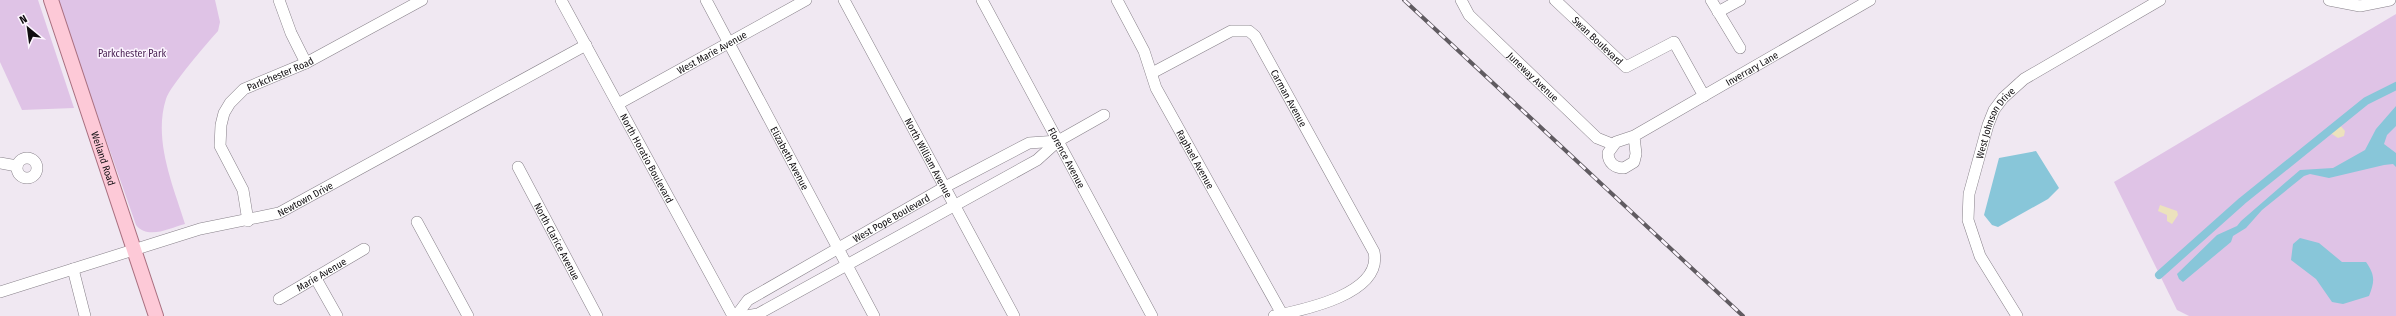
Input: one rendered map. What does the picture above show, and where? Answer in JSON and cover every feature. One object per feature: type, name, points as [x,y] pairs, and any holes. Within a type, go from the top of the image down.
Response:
[{"type":"main road","name":"Weiland Road","points":[[51,0],[132,250],[156,316]]},
{"type":"street","points":[[279,0],[291,33],[306,63]]},
{"type":"street","name":"Parkchester Road","points":[[248,221],[243,190],[220,146],[220,130],[224,113],[230,103],[244,89],[306,63],[406,4],[422,0]]},
{"type":"street","name":"North Horatio Boulevard","points":[[561,0],[734,316]]},
{"type":"street","name":"Elizabeth Avenue","points":[[706,0],[874,316]]},
{"type":"street","name":"West Marie Avenue","points":[[618,104],[806,0]]},
{"type":"street","name":"North William Avenue","points":[[844,0],[1014,316]]},
{"type":"street","name":"Florence Avenue","points":[[982,0],[1152,316]]},
{"type":"street","name":"Raphael Avenue","points":[[1117,0],[1144,51],[1156,88],[1278,315]]},
{"type":"street","name":"Juneway Avenue","points":[[1461,0],[1469,14],[1488,34],[1597,138],[1612,144]]},
{"type":"street","name":"Swan Boulevard","points":[[1555,0],[1626,68],[1674,42],[1704,96]]},
{"type":"street","points":[[1711,0],[1740,48]]},
{"type":"street","points":[[1718,12],[1740,0]]},
{"type":"street","name":"Inverrary Lane","points":[[1612,144],[1634,136],[1870,0]]},
{"type":"street","name":"West Johnson Drive","points":[[2017,316],[1980,256],[1968,220],[1969,194],[1988,125],[1994,110],[2003,98],[2024,79],[2160,0]]},
{"type":"street","points":[[2329,0],[2360,6],[2390,0]]},
{"type":"street","name":"Carman Avenue","points":[[1152,73],[1231,31],[1248,31],[1255,36],[1374,252],[1376,262],[1366,279],[1352,290],[1312,308],[1278,315]]},
{"type":"street","name":"Newtown Drive","points":[[0,292],[200,229],[248,221],[279,213],[586,45]]},
{"type":"street","name":"West Pope Boulevard","points":[[746,316],[758,314],[846,264],[1037,160],[1058,141],[1104,115]]},
{"type":"street","points":[[1612,144],[1608,153],[1610,162],[1618,168],[1629,167],[1636,158],[1634,136]]},
{"type":"street","name":"West Pope Boulevard","points":[[734,316],[748,300],[945,187],[1029,143],[1058,141]]},
{"type":"street","points":[[0,163],[17,166]]},
{"type":"street","name":"North Clarice Avenue","points":[[518,167],[597,316]]},
{"type":"street","points":[[418,222],[468,316]]},
{"type":"street","name":"Marie Avenue","points":[[279,299],[364,249]]},
{"type":"street","points":[[73,269],[85,316]]},
{"type":"street","points":[[315,277],[337,316]]},
{"type":"green space","points":[[0,0],[38,0],[74,108],[22,110],[0,62]]},
{"type":"green space","name":"Parkchester Park","points":[[57,0],[215,0],[220,22],[218,31],[174,84],[166,99],[163,115],[163,146],[166,162],[185,224],[159,232],[147,232],[136,225]]},
{"type":"green space","points":[[2396,14],[2396,316],[2189,316],[2177,310],[2114,182]]},
{"type":"sand","points":[[2339,124],[2345,131],[2344,136],[2338,138],[2332,134],[2326,136],[2326,129],[2334,132]]},
{"type":"sand","points":[[2160,205],[2177,211],[2178,215],[2172,224],[2167,221],[2167,215],[2158,211]]},
{"type":"water","points":[[2396,106],[2396,126],[2387,135],[2384,144],[2396,153],[2396,167],[2393,164],[2384,165],[2329,178],[2310,174],[2304,176],[2262,210],[2246,228],[2233,236],[2231,242],[2183,282],[2179,279],[2177,274],[2217,235],[2237,226],[2300,170],[2333,168],[2365,150],[2376,129]]},
{"type":"water","points":[[2036,151],[2059,188],[2048,199],[1998,227],[1992,225],[1984,215],[1999,158]]},
{"type":"water","points":[[2300,238],[2319,243],[2342,262],[2366,262],[2373,278],[2369,296],[2343,304],[2332,302],[2316,279],[2291,260],[2293,244]]},
{"type":"waterway","points":[[2159,275],[2242,201],[2366,101],[2396,86]]},
{"type":"railway","points":[[1404,0],[1743,316]]}]
